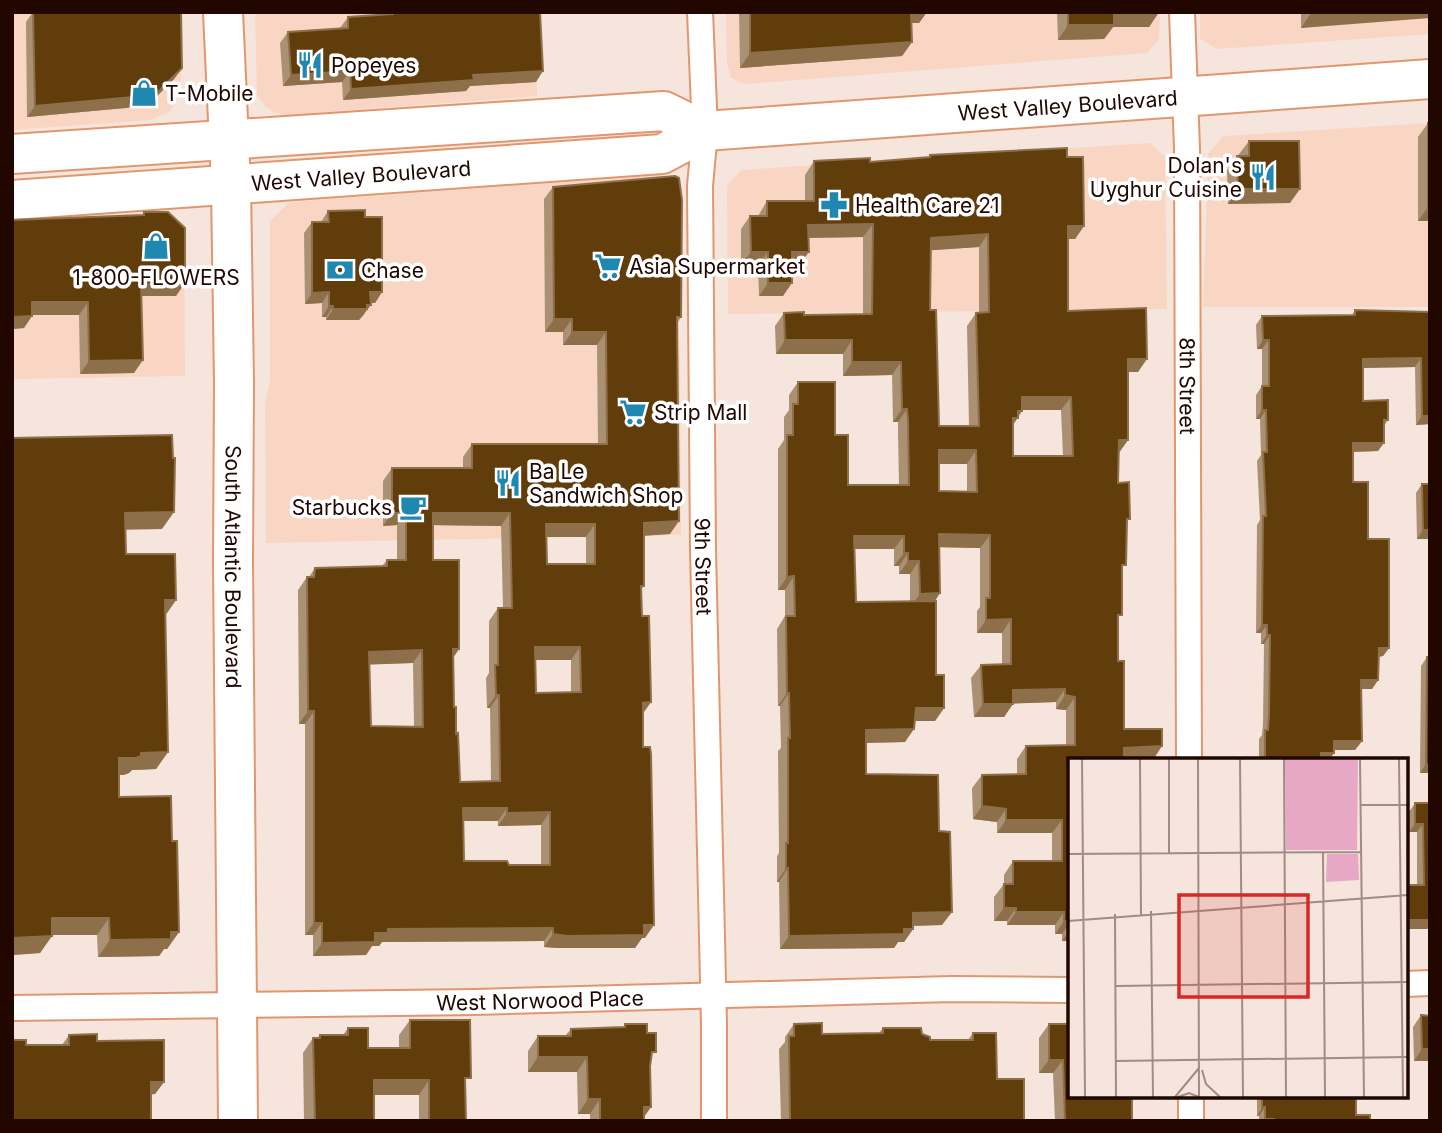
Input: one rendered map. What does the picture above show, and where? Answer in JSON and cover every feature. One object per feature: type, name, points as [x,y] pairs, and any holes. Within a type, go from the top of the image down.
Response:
[{"type":"main road","name":"South Atlantic Boulevard","points":[[223,12],[234,383],[238,1121]]},
{"type":"main road","name":"West Valley Boulevard","points":[[12,200],[662,155],[705,131],[1430,79]]},
{"type":"main road","points":[[12,154],[664,111],[705,131]]},
{"type":"street","name":"9th Street","points":[[700,12],[705,131],[700,186],[701,353],[714,1121]]},
{"type":"street","name":"8th Street","points":[[1182,12],[1187,149],[1189,758]]},
{"type":"street","points":[[1407,984],[1430,983]]},
{"type":"street","name":"West Norwood Place","points":[[12,1007],[475,1002],[951,989],[1068,990]]},
{"type":"street","points":[[1191,1098],[1191,1121]]},
{"type":"shaded area","points":[[12,12],[181,12],[181,85],[177,99],[170,111],[151,120],[12,130]]},
{"type":"shaded area","points":[[255,12],[536,12],[537,96],[286,115],[276,113],[266,107],[257,95]]},
{"type":"shaded area","points":[[726,12],[1160,12],[1159,39],[1147,53],[745,84],[731,78],[727,63]]},
{"type":"shaded area","points":[[1200,12],[1430,12],[1430,34],[1217,49],[1200,39]]},
{"type":"shaded area","points":[[1430,123],[1430,307],[1203,307],[1208,154],[1223,136]]},
{"type":"shaded area","points":[[1150,143],[1165,157],[1167,309],[728,314],[727,186],[741,170]]},
{"type":"shaded area","points":[[662,175],[673,185],[680,364],[681,535],[266,543],[265,404],[270,380],[270,221],[290,202]]},
{"type":"shaded area","points":[[161,212],[174,215],[184,232],[185,376],[12,379],[12,221]]},
{"type":"building","points":[[33,12],[181,12],[182,68],[155,95],[35,106]]},
{"type":"building","points":[[393,12],[540,12],[543,71],[473,75],[474,80],[351,89],[350,71],[291,75],[288,32],[348,28],[348,17]]},
{"type":"building","points":[[750,12],[911,12],[912,42],[750,53]]},
{"type":"building","points":[[1068,12],[1159,12],[1114,13],[1114,25],[1068,25]]},
{"type":"building","points":[[1430,123],[1430,207],[1428,207]]},
{"type":"building","points":[[1249,141],[1299,141],[1300,189],[1238,189],[1237,156],[1249,156]]},
{"type":"building","points":[[1067,148],[1067,157],[1083,157],[1084,226],[1068,226],[1068,311],[1146,308],[1147,359],[1128,359],[1128,440],[1119,440],[1118,483],[1129,482],[1130,519],[1127,519],[1126,565],[1122,565],[1118,661],[1124,661],[1124,729],[1162,729],[1162,746],[1124,748],[1124,758],[1068,758],[1068,921],[1064,921],[1064,912],[1016,912],[1016,908],[1004,908],[1004,884],[1013,884],[1013,861],[1062,861],[1062,820],[1006,820],[1006,809],[982,806],[982,775],[1026,774],[1026,746],[1075,745],[1075,697],[1065,695],[1065,689],[1013,690],[1013,704],[983,704],[981,665],[1011,664],[1011,619],[986,620],[986,598],[990,598],[990,535],[939,534],[940,593],[920,594],[919,561],[908,561],[908,553],[904,553],[904,536],[854,536],[856,602],[936,601],[936,675],[944,675],[944,708],[916,708],[914,729],[866,730],[866,774],[938,775],[939,831],[950,832],[952,912],[913,913],[913,929],[904,929],[904,934],[789,936],[786,843],[790,738],[786,616],[795,616],[794,576],[787,577],[787,435],[793,435],[793,404],[798,404],[798,382],[835,382],[835,435],[848,435],[848,485],[909,485],[908,420],[907,409],[902,409],[901,362],[852,362],[852,340],[785,340],[784,313],[872,314],[873,224],[808,225],[809,252],[792,252],[792,283],[768,283],[768,252],[751,252],[750,216],[767,216],[767,201],[814,201],[814,161],[870,158],[870,162]],"holes":[[[988,234],[989,312],[976,313],[979,426],[939,426],[936,310],[930,310],[931,238]],[[1022,397],[1071,397],[1073,456],[1013,456],[1013,418],[1018,418],[1018,411],[1022,411]],[[939,450],[976,450],[977,492],[939,491]]]},
{"type":"building","points":[[675,176],[679,178],[682,200],[681,317],[677,317],[679,521],[644,523],[644,586],[641,586],[642,616],[649,616],[651,702],[643,703],[643,747],[650,747],[651,754],[654,925],[644,925],[644,935],[567,936],[553,934],[553,928],[388,929],[388,933],[375,933],[375,942],[322,943],[322,923],[314,923],[314,711],[308,711],[307,577],[314,577],[315,568],[387,566],[387,560],[406,560],[406,513],[392,513],[392,468],[472,468],[472,444],[607,444],[606,332],[572,332],[572,319],[554,319],[553,187]],"holes":[[[433,513],[510,513],[512,608],[498,608],[498,665],[495,665],[496,695],[499,695],[500,781],[460,782],[453,649],[459,649],[459,560],[433,560]],[[546,524],[595,524],[595,564],[547,564]],[[535,647],[580,647],[581,692],[536,693]],[[422,650],[423,727],[371,726],[369,652]],[[463,808],[507,808],[507,813],[550,812],[550,865],[509,865],[507,861],[464,861]]]},
{"type":"building","points":[[365,210],[365,217],[382,217],[382,292],[370,292],[371,305],[367,305],[367,309],[333,309],[333,306],[329,306],[329,292],[312,293],[312,222],[329,222],[328,211]]},
{"type":"building","points":[[144,212],[168,212],[185,228],[185,283],[141,284],[143,360],[89,361],[88,302],[32,302],[32,316],[12,317],[12,220],[144,215]]},
{"type":"building","points":[[1355,310],[1430,312],[1430,416],[1422,416],[1421,358],[1363,359],[1363,401],[1388,400],[1388,420],[1384,420],[1384,443],[1353,443],[1353,482],[1368,482],[1368,539],[1389,539],[1389,648],[1379,648],[1378,680],[1361,680],[1362,741],[1334,741],[1334,753],[1321,753],[1321,758],[1265,758],[1265,730],[1268,730],[1269,715],[1270,635],[1267,635],[1267,625],[1262,625],[1263,516],[1266,516],[1263,452],[1267,452],[1266,410],[1262,410],[1262,386],[1269,386],[1269,340],[1263,340],[1262,316],[1355,315]]},
{"type":"building","points":[[172,435],[175,458],[174,512],[125,513],[126,554],[175,554],[176,600],[165,600],[168,752],[141,753],[141,756],[136,758],[119,758],[119,797],[171,796],[172,841],[177,841],[179,932],[171,932],[171,939],[110,940],[109,918],[52,918],[52,936],[12,938],[12,438]]},
{"type":"building","points":[[1422,484],[1430,484],[1430,530],[1423,530]]},
{"type":"building","points":[[1427,657],[1430,657],[1430,764],[1426,764]]},
{"type":"building","points":[[1415,803],[1430,803],[1430,920],[1407,920],[1407,885],[1424,885],[1423,824],[1415,824]]},
{"type":"building","points":[[1421,1015],[1430,1016],[1430,1049],[1422,1049]]},
{"type":"building","points":[[410,1020],[470,1020],[471,1078],[465,1078],[466,1121],[429,1121],[429,1080],[374,1080],[374,1121],[315,1121],[313,1038],[320,1038],[320,1035],[348,1035],[348,1028],[368,1028],[368,1048],[410,1048]]},
{"type":"building","points":[[822,1023],[822,1034],[883,1033],[883,1028],[921,1028],[922,1034],[930,1037],[930,1040],[973,1040],[973,1033],[996,1033],[997,1079],[1024,1079],[1024,1121],[790,1121],[789,1036],[794,1036],[794,1024]]},
{"type":"building","points":[[625,1024],[647,1024],[647,1033],[656,1033],[656,1052],[652,1052],[650,1066],[651,1107],[644,1107],[644,1121],[600,1121],[600,1099],[588,1099],[587,1057],[538,1057],[538,1036],[571,1036],[571,1029],[625,1027]]},
{"type":"building","points":[[1049,1024],[1068,1024],[1068,1098],[1132,1098],[1132,1121],[1065,1121],[1063,1060],[1049,1060]]},
{"type":"building","points":[[97,1034],[97,1041],[164,1040],[164,1082],[151,1082],[151,1121],[12,1121],[12,1040],[26,1040],[26,1045],[69,1045],[69,1035]]},
{"type":"building","points":[[1262,1098],[1356,1098],[1356,1115],[1370,1115],[1370,1121],[1274,1121],[1265,1119],[1265,1107],[1262,1108]]},
{"type":"place","name":"Popeyes","points":[[310,65]]},
{"type":"place","name":"T-Mobile","points":[[144,93]]},
{"type":"place","name":"Dolan's Uyghur Cuisine","points":[[1263,177]]},
{"type":"place","name":"Health Care 21","points":[[834,205]]},
{"type":"place","name":"1-800-FLOWERS","points":[[156,246]]},
{"type":"place","name":"Asia Supermarket","points":[[608,266]]},
{"type":"place","name":"Chase","points":[[340,270]]},
{"type":"place","name":"Strip Mall","points":[[633,412]]},
{"type":"place","name":"Ba Le Sandwich Shop","points":[[508,483]]},
{"type":"place","name":"Starbucks","points":[[413,507]]}]
